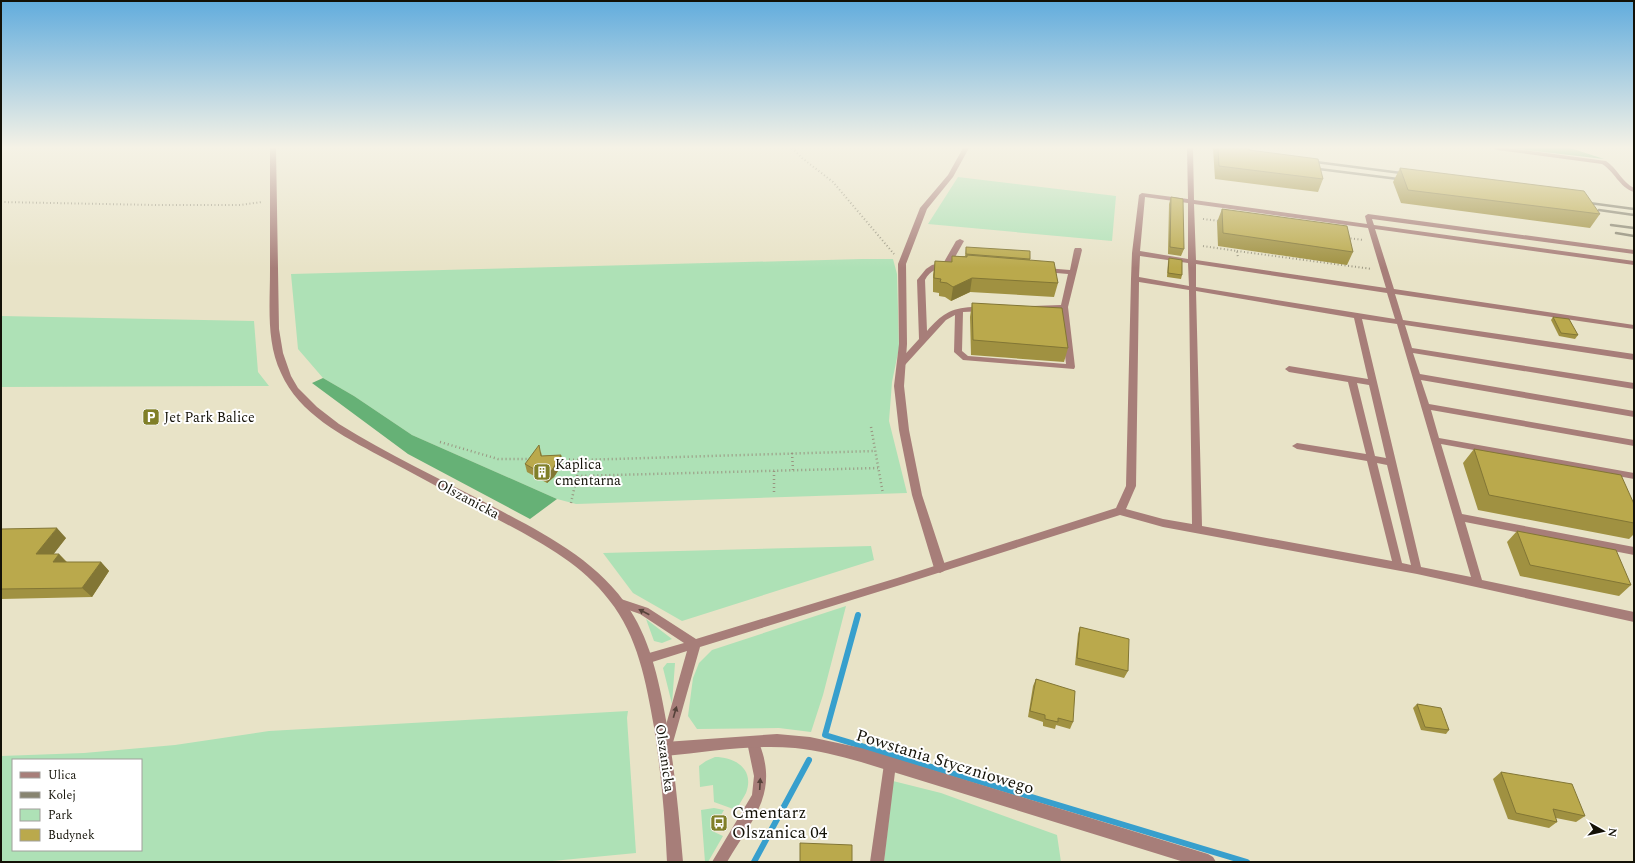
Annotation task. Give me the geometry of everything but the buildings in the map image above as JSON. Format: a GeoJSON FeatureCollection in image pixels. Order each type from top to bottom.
{"type":"FeatureCollection","features":[{"type":"Feature","properties":{"kind":"street","name":"Olszanicka"},"geometry":{"type":"LineString","coordinates":[[273,188],[276,348],[284,374],[296,392],[322,416],[352,435],[528,530],[568,555],[596,577],[618,602],[631,623],[646,659],[658,708],[670,785],[675,862]]}},
{"type":"Feature","properties":{"kind":"street"},"geometry":{"type":"LineString","coordinates":[[940,568],[918,496],[904,430],[899,386],[903,344],[902,264],[924,208],[941,188]]}},
{"type":"Feature","properties":{"kind":"street","name":"Powstania Styczniowego"},"geometry":{"type":"LineString","coordinates":[[665,749],[753,742],[793,741],[827,746],[1208,862]]}},
{"type":"Feature","properties":{"kind":"lane"},"geometry":{"type":"LineString","coordinates":[[1190,188],[1197,529]]}},
{"type":"Feature","properties":{"kind":"lane"},"geometry":{"type":"LineString","coordinates":[[1120,511],[1131,486],[1135,279],[1142,195],[1634,263]]}},
{"type":"Feature","properties":{"kind":"lane"},"geometry":{"type":"LineString","coordinates":[[1478,583],[1368,216],[1634,252]]}},
{"type":"Feature","properties":{"kind":"lane"},"geometry":{"type":"LineString","coordinates":[[923,340],[922,280],[924,274],[929,269],[937,266],[951,264],[960,241]]}},
{"type":"Feature","properties":{"kind":"lane"},"geometry":{"type":"LineString","coordinates":[[959,310],[958,352],[966,358],[1072,367],[1064,307],[1078,250]]}},
{"type":"Feature","properties":{"kind":"lane"},"geometry":{"type":"LineString","coordinates":[[1136,253],[1634,327]]}},
{"type":"Feature","properties":{"kind":"lane"},"geometry":{"type":"LineString","coordinates":[[1034,270],[1073,272]]}},
{"type":"Feature","properties":{"kind":"lane"},"geometry":{"type":"LineString","coordinates":[[1135,279],[1357,316],[1634,357]]}},
{"type":"Feature","properties":{"kind":"lane"},"geometry":{"type":"LineString","coordinates":[[1026,308],[1064,307]]}},
{"type":"Feature","properties":{"kind":"lane"},"geometry":{"type":"LineString","coordinates":[[902,363],[943,318],[959,310],[989,309]]}},
{"type":"Feature","properties":{"kind":"lane"},"geometry":{"type":"LineString","coordinates":[[1357,316],[1417,570]]}},
{"type":"Feature","properties":{"kind":"lane"},"geometry":{"type":"LineString","coordinates":[[1408,350],[1634,386]]}},
{"type":"Feature","properties":{"kind":"lane"},"geometry":{"type":"LineString","coordinates":[[1289,369],[1373,383]]}},
{"type":"Feature","properties":{"kind":"lane"},"geometry":{"type":"LineString","coordinates":[[1416,376],[1634,414]]}},
{"type":"Feature","properties":{"kind":"lane"},"geometry":{"type":"LineString","coordinates":[[1352,380],[1370,458],[1398,566]]}},
{"type":"Feature","properties":{"kind":"lane"},"geometry":{"type":"LineString","coordinates":[[1425,406],[1634,443]]}},
{"type":"Feature","properties":{"kind":"lane"},"geometry":{"type":"LineString","coordinates":[[1435,440],[1634,476]]}},
{"type":"Feature","properties":{"kind":"lane"},"geometry":{"type":"LineString","coordinates":[[1297,446],[1391,462]]}},
{"type":"Feature","properties":{"kind":"lane"},"geometry":{"type":"LineString","coordinates":[[646,659],[1120,511],[1163,523],[1398,566],[1634,617]]}},
{"type":"Feature","properties":{"kind":"lane"},"geometry":{"type":"LineString","coordinates":[[1458,517],[1634,551]]}},
{"type":"Feature","properties":{"kind":"lane"},"geometry":{"type":"LineString","coordinates":[[618,602],[644,611],[695,644]]}},
{"type":"Feature","properties":{"kind":"lane"},"geometry":{"type":"LineString","coordinates":[[665,749],[695,644]]}},
{"type":"Feature","properties":{"kind":"lane"},"geometry":{"type":"LineString","coordinates":[[719,862],[756,802],[760,789],[760,770],[753,742]]}},
{"type":"Feature","properties":{"kind":"lane"},"geometry":{"type":"LineString","coordinates":[[877,862],[879,837],[890,764]]}},
{"type":"Feature","properties":{"kind":"path"},"geometry":{"type":"LineString","coordinates":[[838,188],[902,264]]}},
{"type":"Feature","properties":{"kind":"path"},"geometry":{"type":"LineString","coordinates":[[1,202],[240,205],[273,201]]}},
{"type":"Feature","properties":{"kind":"path"},"geometry":{"type":"LineString","coordinates":[[1191,217],[1220,221]]}},
{"type":"Feature","properties":{"kind":"path"},"geometry":{"type":"LineString","coordinates":[[1345,244],[1344,238],[1376,241]]}},
{"type":"Feature","properties":{"kind":"path"},"geometry":{"type":"LineString","coordinates":[[1191,244],[1384,270]]}},
{"type":"Feature","properties":{"kind":"path"},"geometry":{"type":"LineString","coordinates":[[1261,254],[1262,247]]}},
{"type":"Feature","properties":{"kind":"path"},"geometry":{"type":"LineString","coordinates":[[1237,251],[1239,268]]}},
{"type":"Feature","properties":{"kind":"path"},"geometry":{"type":"LineString","coordinates":[[1348,261],[1349,266]]}},
{"type":"Feature","properties":{"kind":"path"},"geometry":{"type":"LineString","coordinates":[[871,427],[883,494]]}},
{"type":"Feature","properties":{"kind":"path"},"geometry":{"type":"LineString","coordinates":[[440,442],[498,459],[535,459]]}},
{"type":"Feature","properties":{"kind":"path"},"geometry":{"type":"LineString","coordinates":[[558,459],[580,460],[875,451]]}},
{"type":"Feature","properties":{"kind":"path"},"geometry":{"type":"LineString","coordinates":[[792,453],[793,470]]}},
{"type":"Feature","properties":{"kind":"path"},"geometry":{"type":"LineString","coordinates":[[571,503],[580,460]]}},
{"type":"Feature","properties":{"kind":"path"},"geometry":{"type":"LineString","coordinates":[[577,476],[878,468]]}},
{"type":"Feature","properties":{"kind":"path"},"geometry":{"type":"LineString","coordinates":[[774,471],[774,495]]}},
{"type":"Feature","properties":{"kind":"green space"},"geometry":{"type":"Polygon","coordinates":[[[951,188],[1052,188],[1116,196],[1112,241],[928,224],[951,188]]]}},
{"type":"Feature","properties":{"kind":"green space"},"geometry":{"type":"Polygon","coordinates":[[[893,259],[897,274],[899,348],[892,382],[889,421],[907,493],[576,504],[557,499],[412,435],[354,396],[323,378],[298,349],[291,274],[893,259]]]}},
{"type":"Feature","properties":{"kind":"green space"},"geometry":{"type":"Polygon","coordinates":[[[1,316],[254,321],[258,372],[269,386],[1,387],[1,316]]]}},
{"type":"Feature","properties":{"kind":"green space"},"geometry":{"type":"Polygon","coordinates":[[[323,378],[354,396],[412,435],[557,499],[530,519],[408,454],[312,383],[323,378]]]}},
{"type":"Feature","properties":{"kind":"green space"},"geometry":{"type":"Polygon","coordinates":[[[871,546],[874,560],[682,621],[633,593],[603,553],[871,546]]]}},
{"type":"Feature","properties":{"kind":"green space"},"geometry":{"type":"Polygon","coordinates":[[[846,606],[823,695],[811,732],[779,728],[697,729],[688,716],[693,678],[699,663],[712,650],[846,606]]]}},
{"type":"Feature","properties":{"kind":"green space"},"geometry":{"type":"Polygon","coordinates":[[[646,619],[672,639],[662,643],[654,641],[646,619]]]}},
{"type":"Feature","properties":{"kind":"green space"},"geometry":{"type":"Polygon","coordinates":[[[667,663],[675,663],[672,704],[663,668],[667,663]]]}},
{"type":"Feature","properties":{"kind":"green space"},"geometry":{"type":"Polygon","coordinates":[[[628,711],[627,718],[636,853],[542,862],[1,862],[1,756],[84,753],[175,745],[269,731],[628,711]]]}},
{"type":"Feature","properties":{"kind":"green space"},"geometry":{"type":"Polygon","coordinates":[[[715,757],[730,759],[736,762],[745,771],[748,777],[746,793],[736,810],[714,802],[713,785],[700,787],[699,766],[715,757]]]}},
{"type":"Feature","properties":{"kind":"green space"},"geometry":{"type":"Polygon","coordinates":[[[893,781],[941,793],[1057,835],[1061,862],[884,862],[893,781]]]}},
{"type":"Feature","properties":{"kind":"green space"},"geometry":{"type":"Polygon","coordinates":[[[714,808],[724,810],[712,831],[723,836],[708,862],[705,862],[701,810],[714,808]]]}},
{"type":"Feature","properties":{"kind":"waterway"},"geometry":{"type":"LineString","coordinates":[[858,615],[825,735],[1247,862]]}},
{"type":"Feature","properties":{"kind":"waterway"},"geometry":{"type":"LineString","coordinates":[[754,862],[809,760]]}},
{"type":"Feature","properties":{"kind":"railway"},"geometry":{"type":"LineString","coordinates":[[1582,202],[1634,209]]}},
{"type":"Feature","properties":{"kind":"railway"},"geometry":{"type":"LineString","coordinates":[[1599,210],[1634,215]]}},
{"type":"Feature","properties":{"kind":"railway"},"geometry":{"type":"LineString","coordinates":[[1611,225],[1634,228]]}},
{"type":"Feature","properties":{"kind":"railway"},"geometry":{"type":"LineString","coordinates":[[1616,233],[1634,236]]}},
{"type":"Feature","properties":{"kind":"place","name":"Jet Park Balice"},"geometry":{"type":"Point","coordinates":[151,417]}},
{"type":"Feature","properties":{"kind":"place","name":"Kaplica cmentarna"},"geometry":{"type":"Point","coordinates":[542,472]}},
{"type":"Feature","properties":{"kind":"place","name":"Cmentarz Olszanica 04"},"geometry":{"type":"Point","coordinates":[719,823]}}]}
